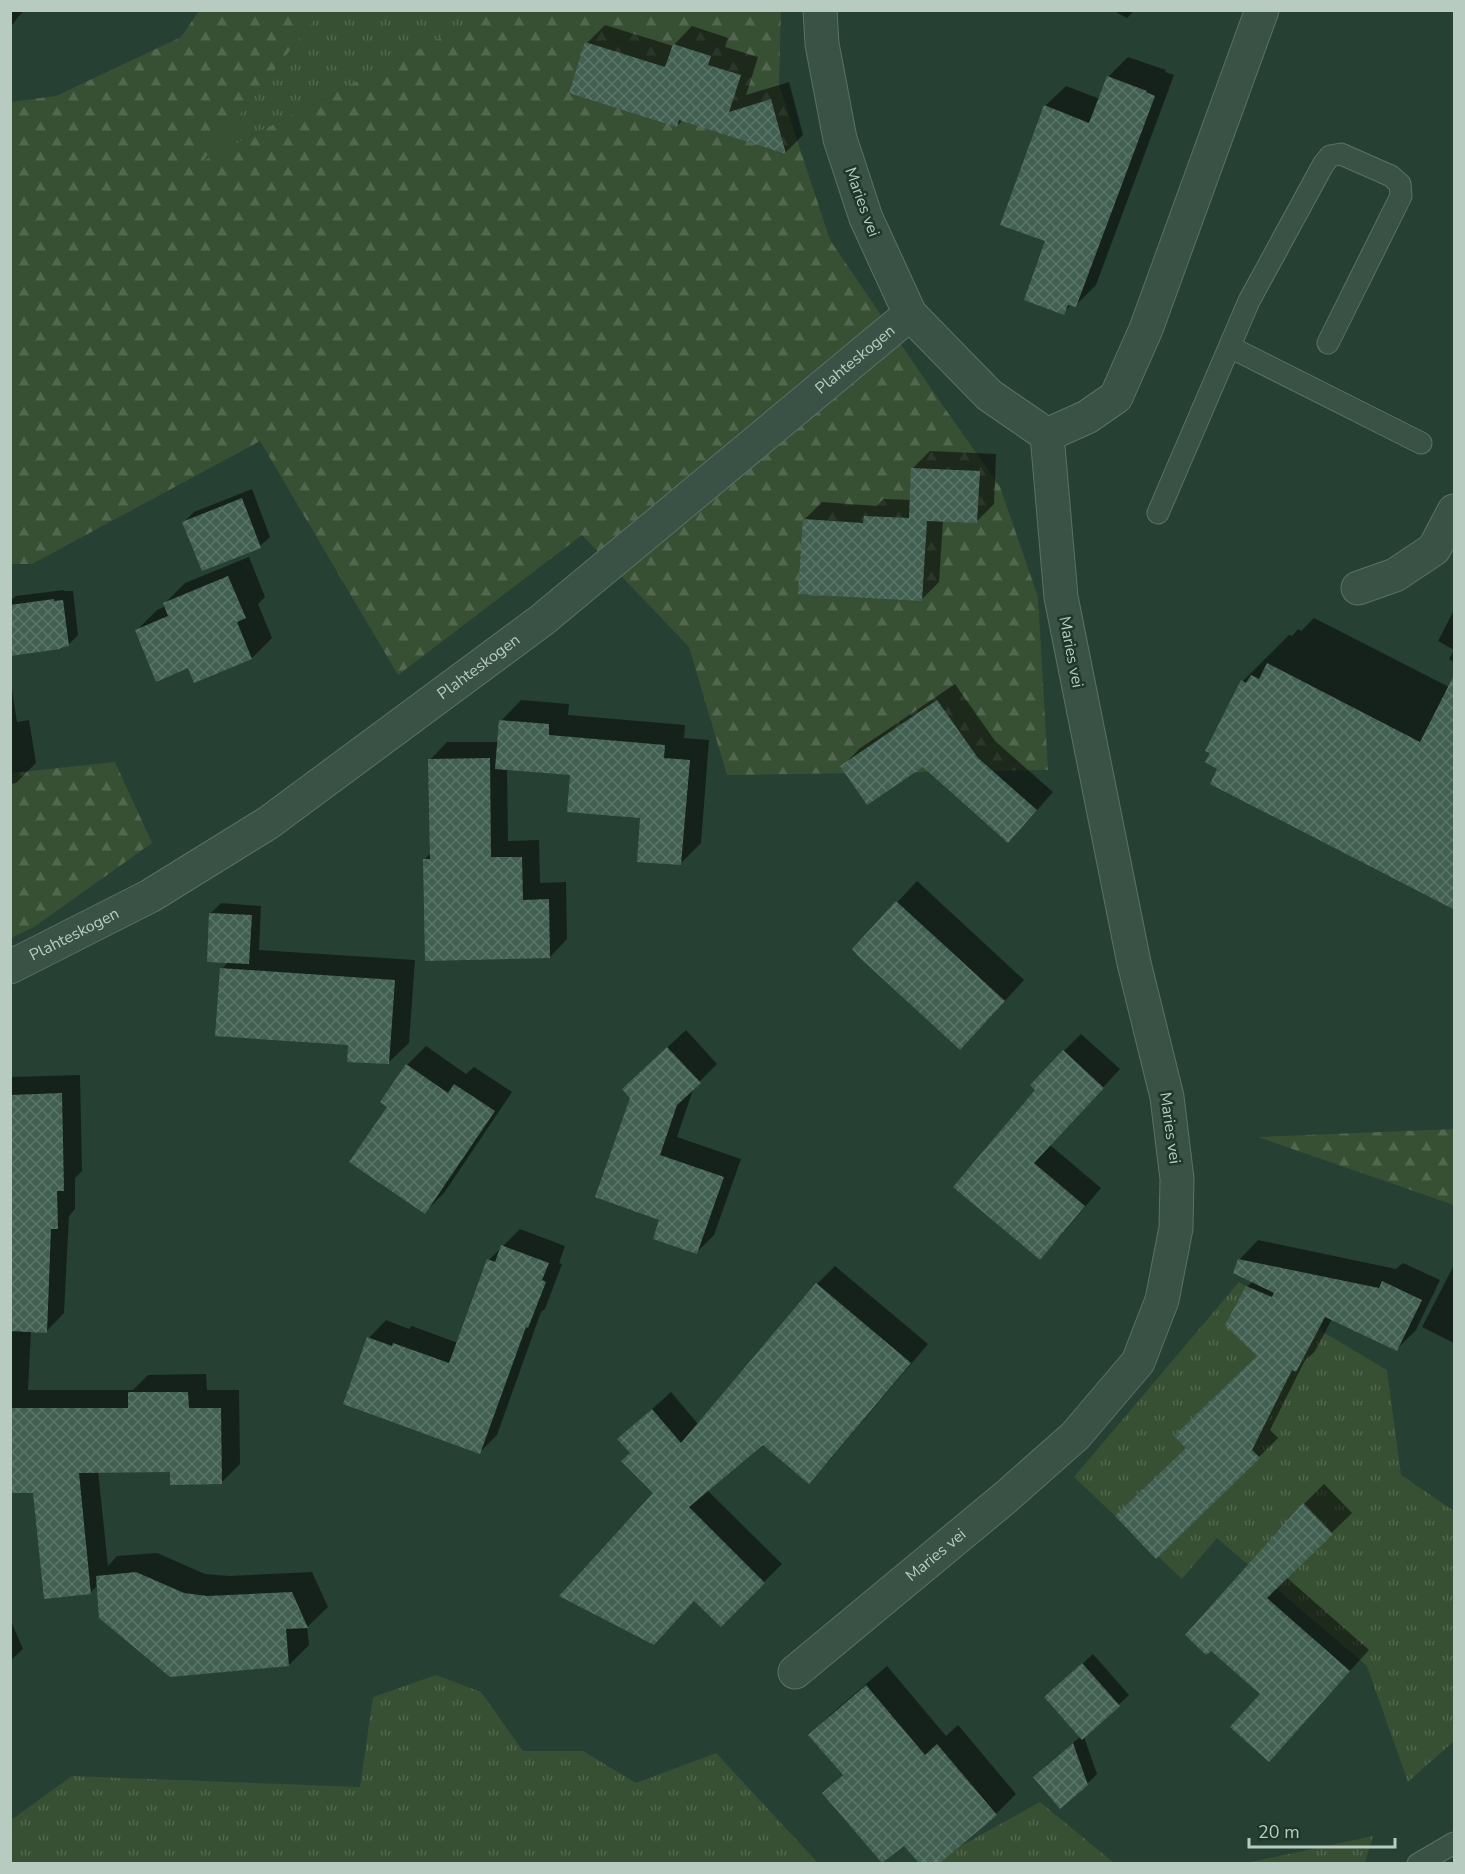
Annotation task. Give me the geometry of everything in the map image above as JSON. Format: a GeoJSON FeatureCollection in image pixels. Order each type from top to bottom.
{"type":"FeatureCollection","features":[{"type":"Feature","properties":{"kind":"street","name":"Maries vei"},"geometry":{"type":"LineString","coordinates":[[795,1672],[1006,1497],[1075,1436],[1138,1362],[1162,1300],[1176,1218],[1177,1179],[1168,1108],[1134,963],[1061,597],[1047,435],[988,395],[910,314],[866,218],[840,139],[822,44],[820,10]]}},
{"type":"Feature","properties":{"kind":"street"},"geometry":{"type":"LineString","coordinates":[[1047,435],[1087,417],[1116,396],[1146,329],[1262,10]]}},
{"type":"Feature","properties":{"kind":"street","name":"Plahteskogen"},"geometry":{"type":"LineString","coordinates":[[10,967],[150,896],[268,823],[542,620],[910,314]]}},
{"type":"Feature","properties":{"kind":"street"},"geometry":{"type":"LineString","coordinates":[[1358,588],[1395,575],[1434,549],[1455,511]]}},
{"type":"Feature","properties":{"kind":"lane"},"geometry":{"type":"LineString","coordinates":[[1158,513],[1249,301],[1323,165],[1330,156],[1341,154],[1391,176],[1400,183],[1401,196],[1328,343]]}},
{"type":"Feature","properties":{"kind":"lane"},"geometry":{"type":"LineString","coordinates":[[1230,347],[1421,443]]}},
{"type":"Feature","properties":{"kind":"lane"},"geometry":{"type":"LineString","coordinates":[[1418,1863],[1455,1843]]}},
{"type":"Feature","properties":{"kind":"green space"},"geometry":{"type":"Polygon","coordinates":[[[199,11],[321,11],[203,161],[481,17],[486,11],[781,11],[779,85],[830,240],[1000,487],[1038,597],[1048,770],[727,775],[689,647],[582,535],[398,675],[260,441],[32,564],[11,564],[10,102],[56,96],[181,37],[199,11]]]}},
{"type":"Feature","properties":{"kind":"green space"},"geometry":{"type":"Polygon","coordinates":[[[321,11],[486,11],[481,17],[201,162],[321,11]]]}},
{"type":"Feature","properties":{"kind":"green space"},"geometry":{"type":"Polygon","coordinates":[[[115,762],[152,843],[34,927],[11,938],[11,773],[115,762]]]}},
{"type":"Feature","properties":{"kind":"green space"},"geometry":{"type":"Polygon","coordinates":[[[1454,1129],[1454,1205],[1258,1137],[1454,1129]]]}},
{"type":"Feature","properties":{"kind":"green space"},"geometry":{"type":"Polygon","coordinates":[[[1239,1282],[1387,1370],[1401,1475],[1454,1511],[1454,1741],[1408,1782],[1367,1666],[1217,1538],[1182,1579],[1074,1477],[1239,1282]]]}},
{"type":"Feature","properties":{"kind":"green space"},"geometry":{"type":"Polygon","coordinates":[[[436,1675],[481,1692],[523,1751],[583,1751],[636,1783],[716,1753],[818,1863],[11,1863],[11,1820],[72,1776],[360,1787],[373,1697],[436,1675]]]}},
{"type":"Feature","properties":{"kind":"green space"},"geometry":{"type":"Polygon","coordinates":[[[1040,1802],[1114,1863],[928,1864],[1040,1802]]]}},
{"type":"Feature","properties":{"kind":"green space"},"geometry":{"type":"Polygon","coordinates":[[[1373,1836],[1365,1863],[1246,1863],[1373,1836]]]}},
{"type":"Feature","properties":{"kind":"building"},"geometry":{"type":"Polygon","coordinates":[[[585,42],[665,67],[673,44],[711,56],[708,65],[741,75],[729,112],[771,99],[786,154],[679,120],[677,127],[569,93],[585,42]]]}},
{"type":"Feature","properties":{"kind":"building"},"geometry":{"type":"Polygon","coordinates":[[[1107,76],[1155,96],[1076,307],[1068,305],[1064,315],[1024,300],[1045,241],[1000,225],[1044,105],[1089,123],[1107,76]]]}},
{"type":"Feature","properties":{"kind":"building"},"geometry":{"type":"Polygon","coordinates":[[[911,468],[980,471],[977,523],[927,521],[922,601],[798,594],[803,519],[863,523],[864,516],[909,518],[911,468]]]}},
{"type":"Feature","properties":{"kind":"building"},"geometry":{"type":"Polygon","coordinates":[[[242,498],[261,548],[202,571],[182,522],[242,498]]]}},
{"type":"Feature","properties":{"kind":"building"},"geometry":{"type":"Polygon","coordinates":[[[228,576],[246,618],[237,622],[252,659],[194,683],[188,668],[156,682],[135,630],[168,616],[163,603],[228,576]]]}},
{"type":"Feature","properties":{"kind":"building"},"geometry":{"type":"Polygon","coordinates":[[[54,599],[54,601],[63,600],[69,646],[10,656],[10,605],[54,599]]]}},
{"type":"Feature","properties":{"kind":"building"},"geometry":{"type":"Polygon","coordinates":[[[1267,663],[1420,742],[1455,673],[1455,910],[1210,784],[1217,769],[1205,762],[1210,753],[1205,751],[1241,680],[1246,683],[1251,675],[1259,679],[1267,663]]]}},
{"type":"Feature","properties":{"kind":"building"},"geometry":{"type":"Polygon","coordinates":[[[937,700],[978,758],[1037,810],[1008,843],[923,767],[867,805],[840,766],[937,700]]]}},
{"type":"Feature","properties":{"kind":"building"},"geometry":{"type":"Polygon","coordinates":[[[499,720],[549,724],[549,735],[665,745],[664,758],[690,760],[681,865],[637,862],[640,818],[567,812],[570,775],[495,769],[499,720]]]}},
{"type":"Feature","properties":{"kind":"building"},"geometry":{"type":"Polygon","coordinates":[[[490,758],[491,857],[522,857],[523,900],[549,899],[550,958],[425,961],[423,859],[430,859],[428,759],[490,758]]]}},
{"type":"Feature","properties":{"kind":"building"},"geometry":{"type":"Polygon","coordinates":[[[896,901],[1005,1001],[960,1050],[852,949],[896,901]]]}},
{"type":"Feature","properties":{"kind":"building"},"geometry":{"type":"Polygon","coordinates":[[[209,913],[252,915],[249,964],[207,962],[209,913]]]}},
{"type":"Feature","properties":{"kind":"building"},"geometry":{"type":"Polygon","coordinates":[[[220,968],[395,980],[389,1064],[347,1062],[348,1045],[215,1036],[220,968]]]}},
{"type":"Feature","properties":{"kind":"building"},"geometry":{"type":"Polygon","coordinates":[[[667,1047],[701,1083],[677,1105],[660,1155],[724,1177],[697,1254],[653,1239],[659,1220],[595,1197],[630,1098],[622,1089],[667,1047]]]}},
{"type":"Feature","properties":{"kind":"building"},"geometry":{"type":"Polygon","coordinates":[[[1063,1050],[1104,1088],[1034,1163],[1085,1206],[1040,1260],[953,1187],[1035,1090],[1030,1085],[1063,1050]]]}},
{"type":"Feature","properties":{"kind":"building"},"geometry":{"type":"Polygon","coordinates":[[[406,1064],[448,1093],[454,1084],[495,1111],[425,1214],[349,1162],[387,1107],[380,1102],[406,1064]]]}},
{"type":"Feature","properties":{"kind":"building"},"geometry":{"type":"Polygon","coordinates":[[[62,1093],[64,1191],[57,1191],[58,1229],[51,1229],[47,1333],[10,1331],[10,1095],[62,1093]]]}},
{"type":"Feature","properties":{"kind":"building"},"geometry":{"type":"Polygon","coordinates":[[[501,1245],[549,1263],[542,1280],[546,1282],[528,1328],[526,1327],[480,1454],[343,1404],[367,1337],[392,1346],[393,1343],[449,1363],[487,1259],[495,1262],[501,1245]]]}},
{"type":"Feature","properties":{"kind":"building"},"geometry":{"type":"Polygon","coordinates":[[[1238,1259],[1379,1288],[1382,1281],[1422,1300],[1397,1351],[1325,1317],[1296,1372],[1292,1370],[1252,1450],[1260,1458],[1156,1559],[1115,1516],[1186,1448],[1174,1436],[1257,1356],[1225,1325],[1246,1286],[1272,1297],[1274,1293],[1233,1273],[1238,1259]]]}},
{"type":"Feature","properties":{"kind":"building"},"geometry":{"type":"Polygon","coordinates":[[[816,1283],[911,1363],[809,1484],[763,1445],[689,1507],[765,1583],[721,1627],[694,1601],[654,1645],[559,1596],[653,1493],[621,1461],[630,1453],[617,1439],[652,1409],[681,1443],[816,1283]]]}},
{"type":"Feature","properties":{"kind":"building"},"geometry":{"type":"Polygon","coordinates":[[[128,1392],[188,1392],[189,1408],[221,1408],[222,1484],[170,1485],[170,1472],[79,1473],[91,1594],[44,1599],[33,1493],[10,1493],[10,1408],[128,1408],[128,1392]]]}},
{"type":"Feature","properties":{"kind":"building"},"geometry":{"type":"Polygon","coordinates":[[[1303,1503],[1333,1534],[1267,1598],[1350,1671],[1269,1762],[1230,1727],[1260,1694],[1211,1651],[1206,1655],[1185,1635],[1303,1503]]]}},
{"type":"Feature","properties":{"kind":"building"},"geometry":{"type":"Polygon","coordinates":[[[136,1572],[184,1593],[207,1596],[292,1592],[308,1628],[286,1629],[289,1666],[170,1677],[99,1618],[96,1576],[136,1572]]]}},
{"type":"Feature","properties":{"kind":"building"},"geometry":{"type":"Polygon","coordinates":[[[1082,1663],[1120,1706],[1082,1740],[1044,1697],[1082,1663]]]}},
{"type":"Feature","properties":{"kind":"building"},"geometry":{"type":"Polygon","coordinates":[[[866,1685],[925,1755],[937,1744],[997,1815],[940,1863],[919,1863],[904,1846],[882,1863],[822,1793],[843,1775],[808,1735],[866,1685]]]}},
{"type":"Feature","properties":{"kind":"building"},"geometry":{"type":"Polygon","coordinates":[[[1073,1743],[1088,1785],[1060,1809],[1033,1777],[1073,1743]]]}}]}
